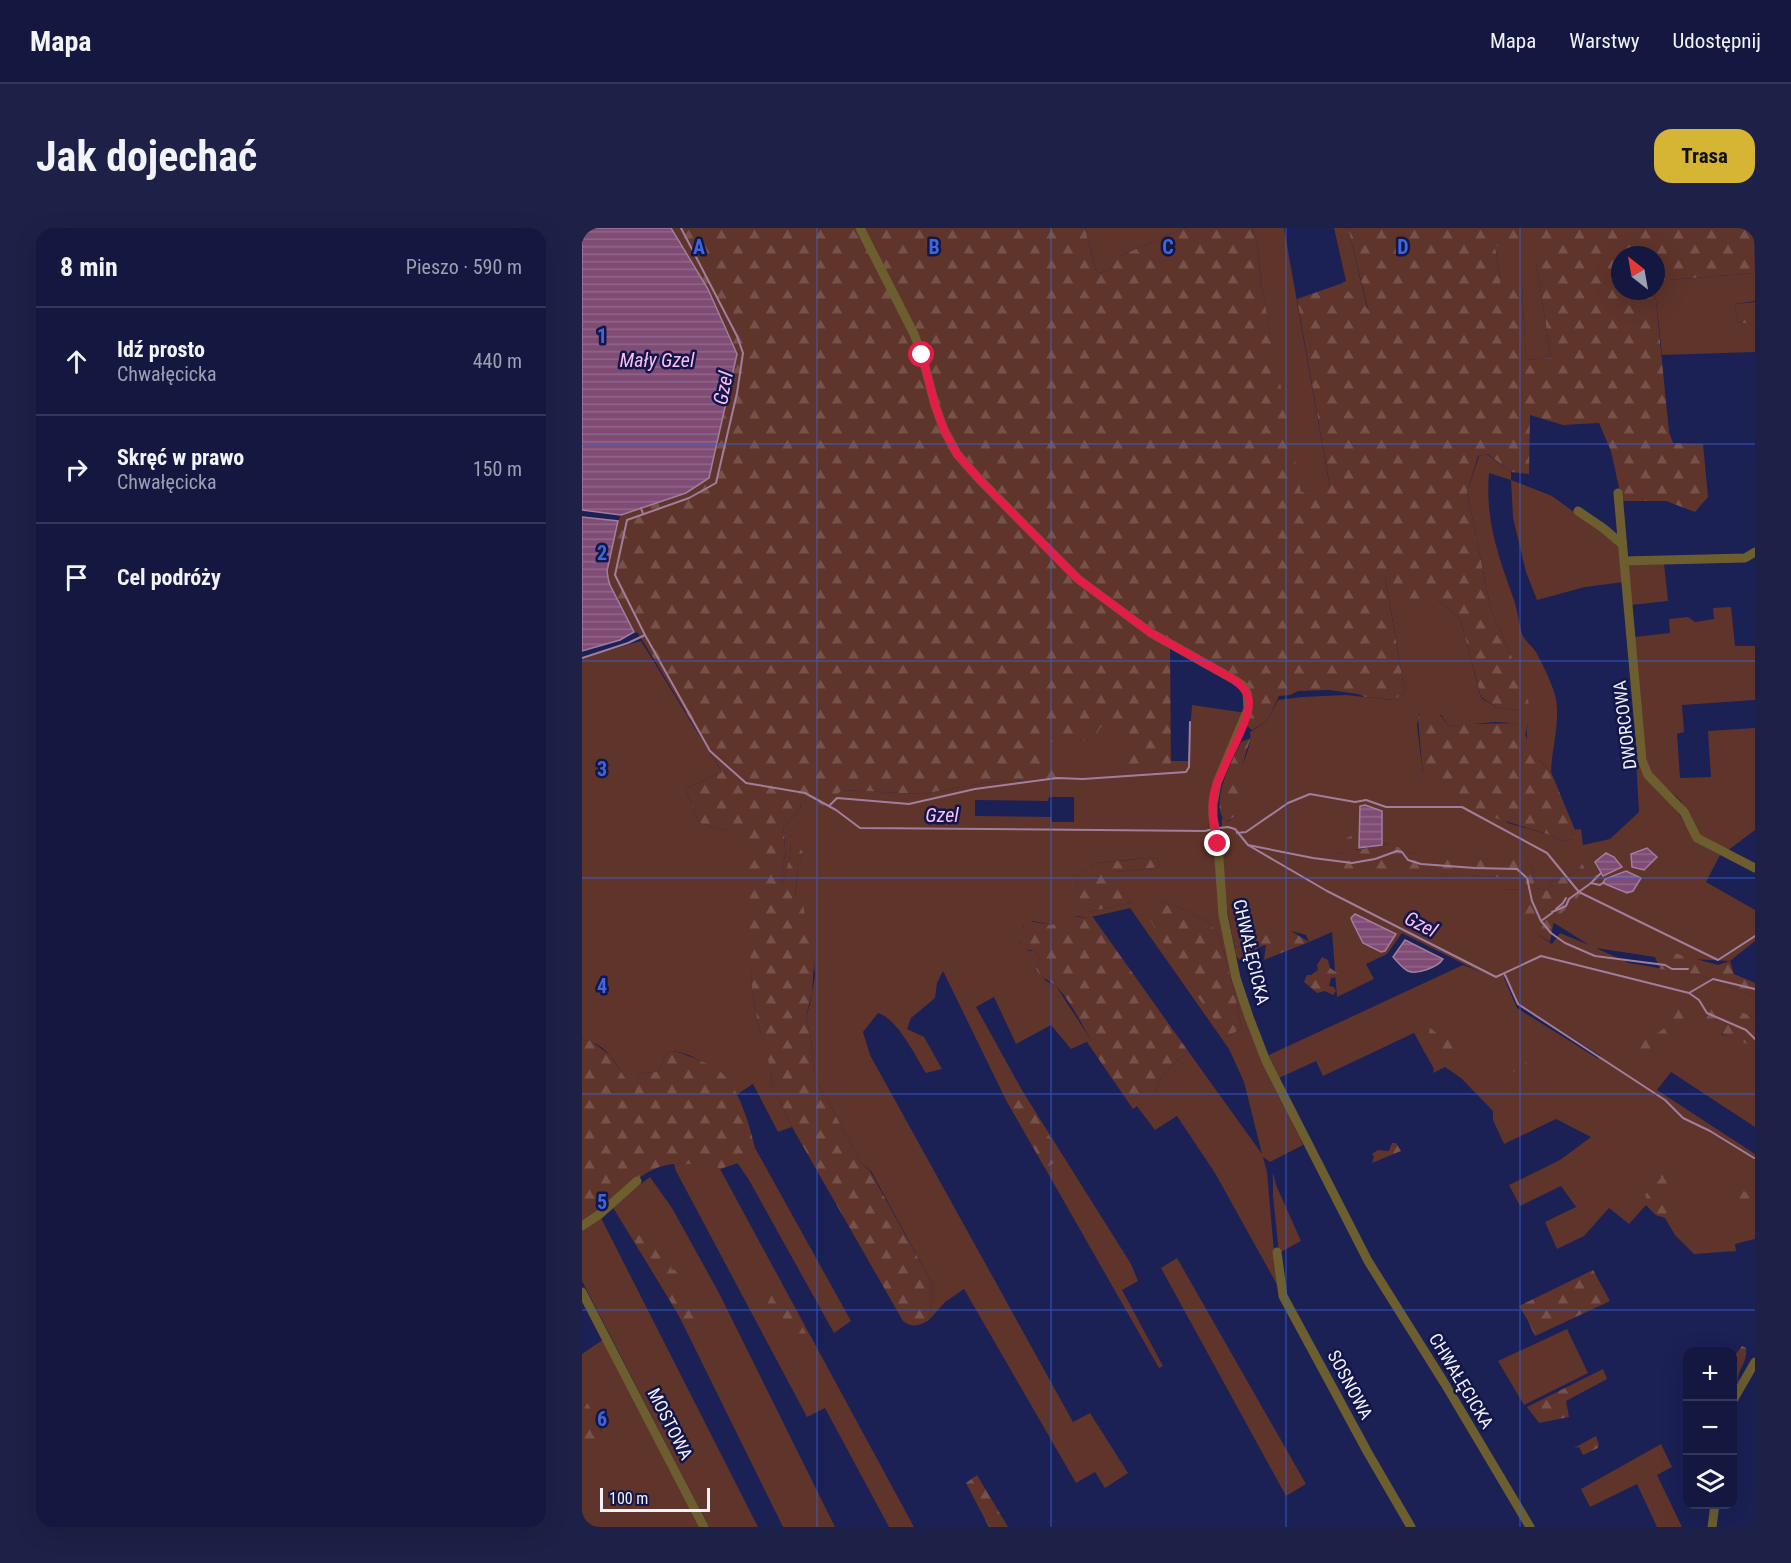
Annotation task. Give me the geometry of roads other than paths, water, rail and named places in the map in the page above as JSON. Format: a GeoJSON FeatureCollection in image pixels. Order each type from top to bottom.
{"type":"FeatureCollection","features":[{"type":"Feature","properties":{"kind":"street","name":"CHWAŁĘCICKA"},"geometry":{"type":"LineString","coordinates":[[860,228],[914,334],[935,405],[944,430],[957,454],[1078,579],[1151,633],[1233,679],[1244,689],[1249,701],[1248,709],[1214,792],[1212,804],[1222,915],[1242,997],[1266,1061],[1371,1267],[1445,1384],[1530,1527]]}},
{"type":"Feature","properties":{"kind":"street","name":"DWORCOWA"},"geometry":{"type":"LineString","coordinates":[[1618,493],[1642,760],[1648,776],[1684,812],[1697,838],[1755,868]]}},
{"type":"Feature","properties":{"kind":"street"},"geometry":{"type":"LineString","coordinates":[[1578,511],[1622,544]]}},
{"type":"Feature","properties":{"kind":"street"},"geometry":{"type":"LineString","coordinates":[[1624,561],[1745,558],[1755,552]]}},
{"type":"Feature","properties":{"kind":"street"},"geometry":{"type":"LineString","coordinates":[[582,1226],[600,1214],[637,1181]]}},
{"type":"Feature","properties":{"kind":"street","name":"SOSNOWA"},"geometry":{"type":"LineString","coordinates":[[1277,1252],[1283,1296],[1411,1527]]}},
{"type":"Feature","properties":{"kind":"street","name":"MOSTOWA"},"geometry":{"type":"LineString","coordinates":[[582,1292],[704,1527]]}},
{"type":"Feature","properties":{"kind":"street"},"geometry":{"type":"LineString","coordinates":[[1733,1401],[1755,1362]]}},
{"type":"Feature","properties":{"kind":"street"},"geometry":{"type":"LineString","coordinates":[[1712,1527],[1714,1509]]}},
{"type":"Feature","properties":{"kind":"water","name":"Mały Gzel"},"geometry":{"type":"Polygon","coordinates":[[[582,228],[671,228],[708,289],[737,354],[709,478],[686,493],[621,515],[582,510],[582,228]]]}},
{"type":"Feature","properties":{"kind":"water"},"geometry":{"type":"Polygon","coordinates":[[[582,517],[618,521],[607,571],[609,583],[634,632],[620,640],[582,651],[582,517]]]}},
{"type":"Feature","properties":{"kind":"water"},"geometry":{"type":"Polygon","coordinates":[[[1365,805],[1382,811],[1382,845],[1359,848],[1360,806],[1365,805]]]}},
{"type":"Feature","properties":{"kind":"water"},"geometry":{"type":"Polygon","coordinates":[[[1647,848],[1657,857],[1644,870],[1632,867],[1631,854],[1647,848]]]}},
{"type":"Feature","properties":{"kind":"water"},"geometry":{"type":"Polygon","coordinates":[[[1606,853],[1614,857],[1622,867],[1603,876],[1595,862],[1606,853]]]}},
{"type":"Feature","properties":{"kind":"water"},"geometry":{"type":"Polygon","coordinates":[[[1626,871],[1641,878],[1633,891],[1627,893],[1603,883],[1605,879],[1626,871]]]}},
{"type":"Feature","properties":{"kind":"water"},"geometry":{"type":"Polygon","coordinates":[[[1355,914],[1396,934],[1385,951],[1381,952],[1363,943],[1351,918],[1355,914]]]}},
{"type":"Feature","properties":{"kind":"water"},"geometry":{"type":"Polygon","coordinates":[[[1405,940],[1443,959],[1427,970],[1408,971],[1393,957],[1405,940]]]}},
{"type":"Feature","properties":{"kind":"waterway","name":"Gzel"},"geometry":{"type":"LineString","coordinates":[[681,228],[737,336],[743,353],[737,393],[716,483],[689,498],[627,520],[615,575],[645,635],[710,751],[746,783],[805,793],[836,810],[860,828],[1205,831],[1213,829]]}},
{"type":"Feature","properties":{"kind":"waterway","name":"Gzel"},"geometry":{"type":"LineString","coordinates":[[641,508],[643,514]]}},
{"type":"Feature","properties":{"kind":"waterway"},"geometry":{"type":"LineString","coordinates":[[582,658],[645,635]]}},
{"type":"Feature","properties":{"kind":"waterway"},"geometry":{"type":"LineString","coordinates":[[829,806],[837,798],[909,804],[975,789],[1057,778],[1083,779],[1186,772],[1189,767],[1190,722]]}},
{"type":"Feature","properties":{"kind":"waterway"},"geometry":{"type":"LineString","coordinates":[[1237,833],[1246,832],[1288,803],[1310,794],[1355,802],[1366,800],[1386,807],[1462,807],[1547,853],[1579,892],[1718,960],[1755,936]]}},
{"type":"Feature","properties":{"kind":"waterway","name":"Gzel"},"geometry":{"type":"LineString","coordinates":[[1219,828],[1235,829],[1248,845],[1327,891],[1496,977],[1541,956],[1689,993],[1699,1000],[1707,1013],[1746,1030],[1755,1039]]}},
{"type":"Feature","properties":{"kind":"waterway"},"geometry":{"type":"LineString","coordinates":[[1248,845],[1352,863],[1375,859],[1397,851],[1402,852],[1408,860],[1421,864],[1517,869],[1527,878],[1532,901],[1541,921],[1551,933],[1565,943],[1595,956],[1665,965],[1672,969],[1688,969]]}},
{"type":"Feature","properties":{"kind":"waterway"},"geometry":{"type":"LineString","coordinates":[[1591,883],[1601,873]]}},
{"type":"Feature","properties":{"kind":"waterway"},"geometry":{"type":"LineString","coordinates":[[1552,912],[1566,906],[1569,899],[1591,883],[1600,885],[1604,882]]}},
{"type":"Feature","properties":{"kind":"waterway"},"geometry":{"type":"LineString","coordinates":[[1556,909],[1566,898]]}},
{"type":"Feature","properties":{"kind":"waterway"},"geometry":{"type":"LineString","coordinates":[[1541,921],[1552,913]]}},
{"type":"Feature","properties":{"kind":"waterway"},"geometry":{"type":"LineString","coordinates":[[1505,975],[1518,1004],[1665,1100],[1683,1118],[1710,1131],[1754,1158]]}},
{"type":"Feature","properties":{"kind":"waterway"},"geometry":{"type":"LineString","coordinates":[[1689,993],[1713,979],[1755,989]]}}]}
